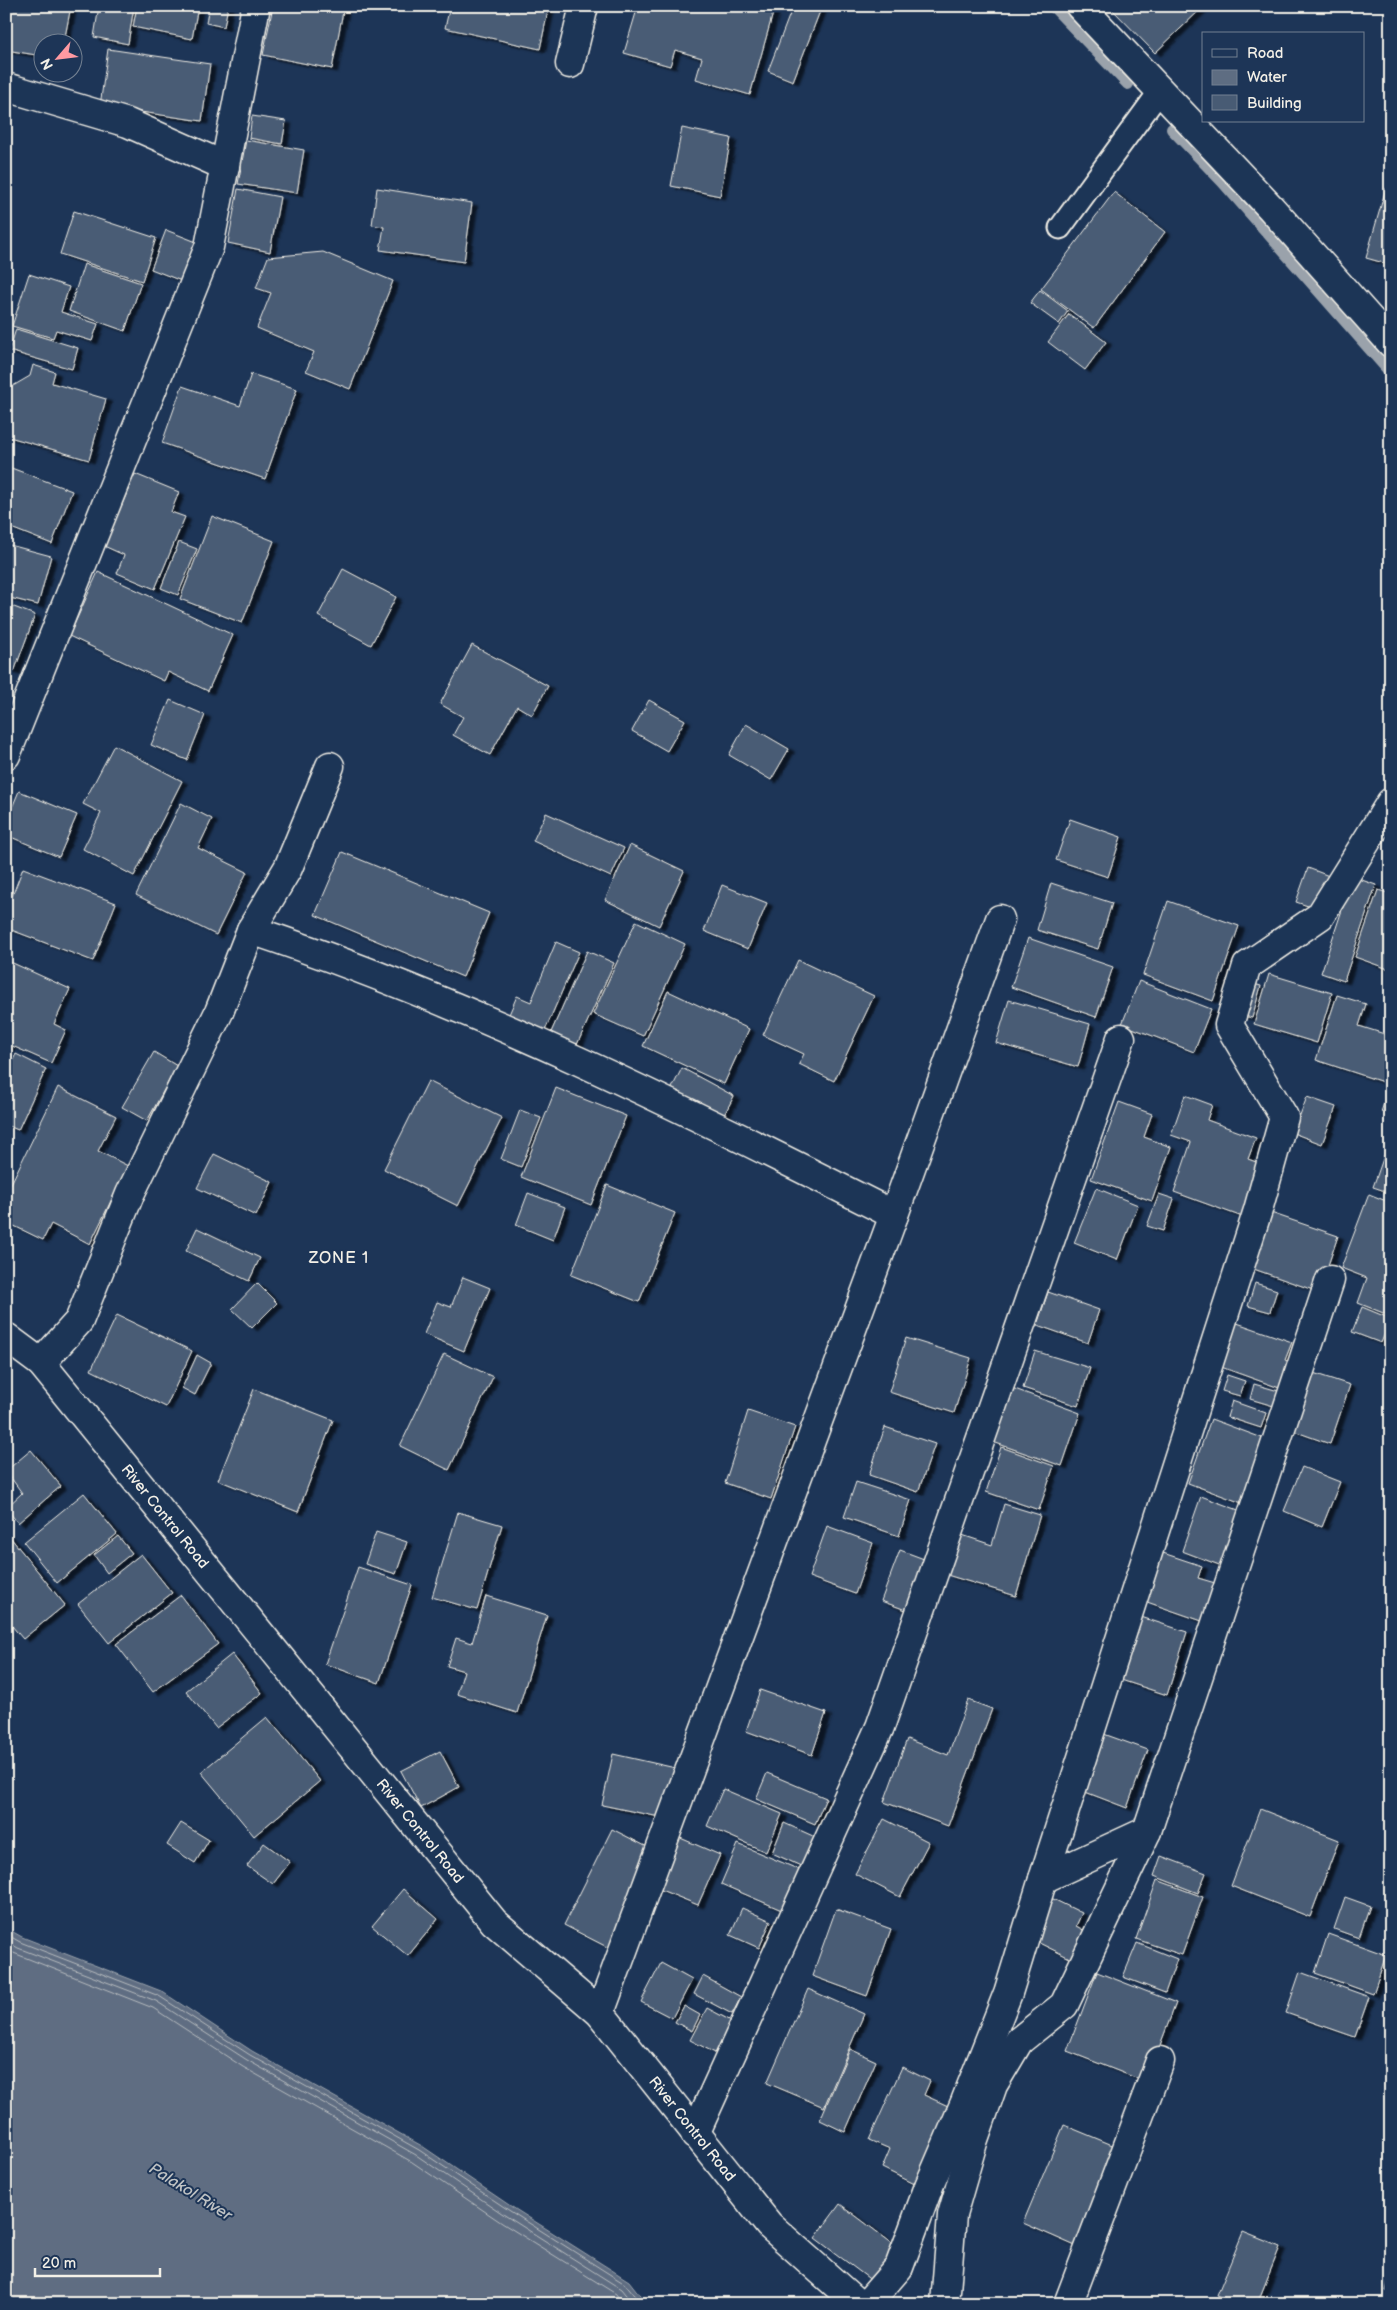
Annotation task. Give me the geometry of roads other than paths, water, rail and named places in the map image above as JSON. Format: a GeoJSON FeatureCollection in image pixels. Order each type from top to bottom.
{"type":"FeatureCollection","features":[{"type":"Feature","properties":{"kind":"street"},"geometry":{"type":"LineString","coordinates":[[6,755],[209,247],[256,6]]}},
{"type":"Feature","properties":{"kind":"street"},"geometry":{"type":"LineString","coordinates":[[570,64],[584,6]]}},
{"type":"Feature","properties":{"kind":"street"},"geometry":{"type":"LineString","coordinates":[[1080,6],[1271,208],[1391,343]]}},
{"type":"Feature","properties":{"kind":"street"},"geometry":{"type":"LineString","coordinates":[[6,87],[128,123],[225,166]]}},
{"type":"Feature","properties":{"kind":"street"},"geometry":{"type":"LineString","coordinates":[[41,1363],[80,1321],[130,1194],[219,1012],[251,930],[288,868],[330,766]]}},
{"type":"Feature","properties":{"kind":"street"},"geometry":{"type":"LineString","coordinates":[[867,2304],[899,2267],[928,2186],[965,2102],[1008,1993],[1255,1220],[1284,1117],[1229,1024],[1247,966],[1320,916],[1391,802]]}},
{"type":"Feature","properties":{"kind":"street"},"geometry":{"type":"LineString","coordinates":[[600,2013],[894,1215],[1000,919]]}},
{"type":"Feature","properties":{"kind":"street"},"geometry":{"type":"LineString","coordinates":[[251,930],[337,958],[482,1018],[677,1106],[894,1215]]}},
{"type":"Feature","properties":{"kind":"street"},"geometry":{"type":"LineString","coordinates":[[695,2134],[880,1727],[1120,1038]]}},
{"type":"Feature","properties":{"kind":"street"},"geometry":{"type":"LineString","coordinates":[[945,2304],[952,2215],[974,2139],[993,2085],[1019,2041],[1064,2005],[1147,1832],[1330,1280]]}},
{"type":"Feature","properties":{"kind":"street","name":"River Control Road"},"geometry":{"type":"LineString","coordinates":[[6,1337],[41,1363],[494,1922],[600,2013],[769,2225],[858,2304]]}},
{"type":"Feature","properties":{"kind":"street"},"geometry":{"type":"LineString","coordinates":[[1043,1879],[1147,1832]]}},
{"type":"Feature","properties":{"kind":"street"},"geometry":{"type":"LineString","coordinates":[[1068,2304],[1160,2062]]}},
{"type":"Feature","properties":{"kind":"lane"},"geometry":{"type":"LineString","coordinates":[[1060,228],[1160,92]]}},
{"type":"Feature","properties":{"kind":"water","name":"Palakol River"},"geometry":{"type":"Polygon","coordinates":[[[6,1928],[22,1937],[161,1991],[252,2051],[422,2146],[512,2207],[629,2281],[647,2304],[6,2304],[6,1928]]]}},
{"type":"Feature","properties":{"kind":"waterway"},"geometry":{"type":"LineString","coordinates":[[1053,6],[1128,84]]}},
{"type":"Feature","properties":{"kind":"waterway"},"geometry":{"type":"LineString","coordinates":[[1172,129],[1222,181],[1391,373]]}},
{"type":"Feature","properties":{"kind":"district","name":"ZONE 1"},"geometry":{"type":"Point","coordinates":[339,1257]}}]}
